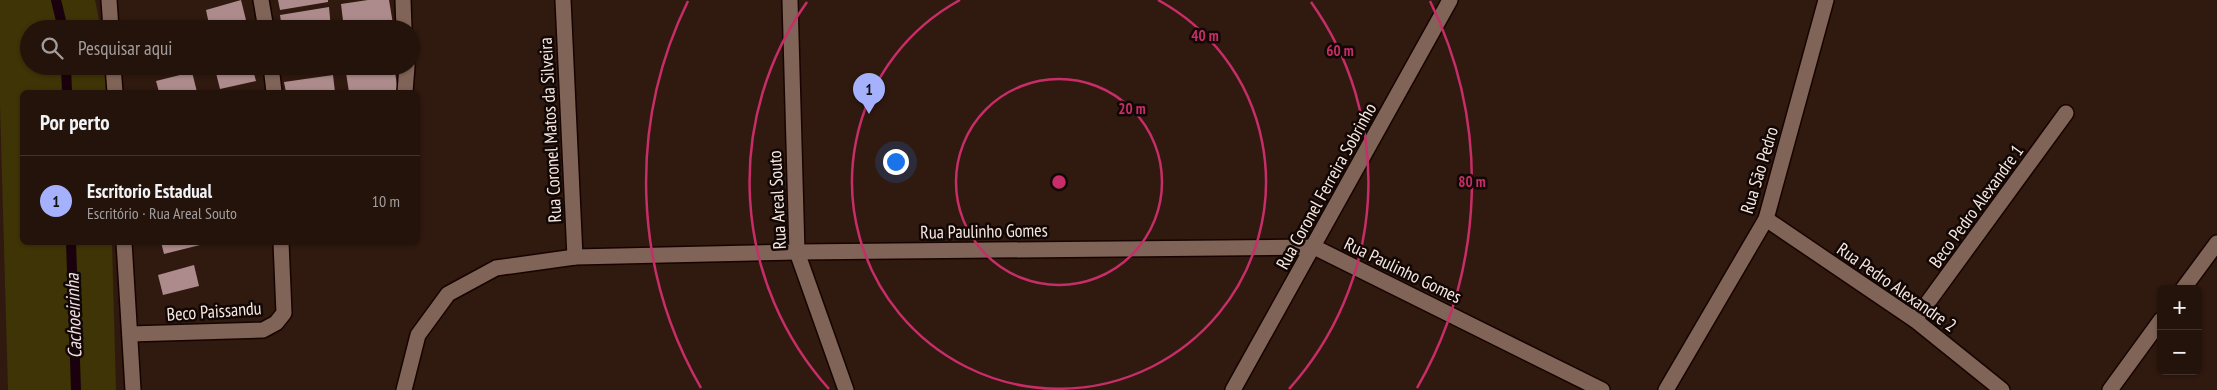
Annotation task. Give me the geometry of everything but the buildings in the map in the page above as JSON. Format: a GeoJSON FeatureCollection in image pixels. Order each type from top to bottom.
{"type":"FeatureCollection","features":[{"type":"Feature","properties":{"kind":"street"},"geometry":{"type":"LineString","coordinates":[[109,0],[110,20]]}},
{"type":"Feature","properties":{"kind":"street"},"geometry":{"type":"LineString","coordinates":[[261,0],[264,20]]}},
{"type":"Feature","properties":{"kind":"street"},"geometry":{"type":"LineString","coordinates":[[403,0],[404,20]]}},
{"type":"Feature","properties":{"kind":"street","name":"Rua Coronel Matos da Silveira"},"geometry":{"type":"LineString","coordinates":[[562,0],[575,258]]}},
{"type":"Feature","properties":{"kind":"street","name":"Rua Areal Souto"},"geometry":{"type":"LineString","coordinates":[[790,0],[797,252],[846,390]]}},
{"type":"Feature","properties":{"kind":"street","name":"Rua Coronel Ferreira Sobrinho"},"geometry":{"type":"LineString","coordinates":[[1232,390],[1314,247],[1450,0]]}},
{"type":"Feature","properties":{"kind":"street","name":"Rua São Pedro"},"geometry":{"type":"LineString","coordinates":[[1666,390],[1766,219],[1826,0]]}},
{"type":"Feature","properties":{"kind":"street"},"geometry":{"type":"LineString","coordinates":[[114,75],[115,90]]}},
{"type":"Feature","properties":{"kind":"street"},"geometry":{"type":"LineString","coordinates":[[271,75],[274,90]]}},
{"type":"Feature","properties":{"kind":"street"},"geometry":{"type":"LineString","coordinates":[[405,90],[406,75]]}},
{"type":"Feature","properties":{"kind":"street","name":"Beco Pedro Alexandre 1"},"geometry":{"type":"LineString","coordinates":[[1915,320],[2066,113]]}},
{"type":"Feature","properties":{"kind":"street","name":"Rua Pedro Alexandre 2"},"geometry":{"type":"LineString","coordinates":[[1766,219],[1915,320],[2002,390]]}},
{"type":"Feature","properties":{"kind":"street"},"geometry":{"type":"LineString","coordinates":[[2186,285],[2217,243]]}},
{"type":"Feature","properties":{"kind":"street"},"geometry":{"type":"LineString","coordinates":[[124,245],[133,390]]}},
{"type":"Feature","properties":{"kind":"street","name":"Beco Paissandu"},"geometry":{"type":"LineString","coordinates":[[130,334],[263,330],[276,323],[284,312],[281,245]]}},
{"type":"Feature","properties":{"kind":"street","name":"Rua Paulinho Gomes"},"geometry":{"type":"LineString","coordinates":[[404,390],[418,335],[448,294],[496,268],[575,258],[797,252],[1314,247],[1602,390]]}},
{"type":"Feature","properties":{"kind":"street"},"geometry":{"type":"LineString","coordinates":[[2110,390],[2157,325]]}},
{"type":"Feature","properties":{"kind":"shaded area"},"geometry":{"type":"Polygon","coordinates":[[[0,0],[95,0],[99,20],[20,20],[20,75],[105,75],[106,90],[20,90],[20,245],[112,245],[116,390],[8,390],[0,105],[0,0]]]}},
{"type":"Feature","properties":{"kind":"waterway","name":"Cachoeirinha"},"geometry":{"type":"LineString","coordinates":[[56,0],[61,20]]}},
{"type":"Feature","properties":{"kind":"waterway","name":"Cachoeirinha"},"geometry":{"type":"LineString","coordinates":[[66,75],[67,90]]}},
{"type":"Feature","properties":{"kind":"waterway","name":"Cachoeirinha"},"geometry":{"type":"LineString","coordinates":[[71,245],[76,390]]}},
{"type":"Feature","properties":{"kind":"place","name":"Escritorio Estadual"},"geometry":{"type":"Point","coordinates":[869,114]}}]}
